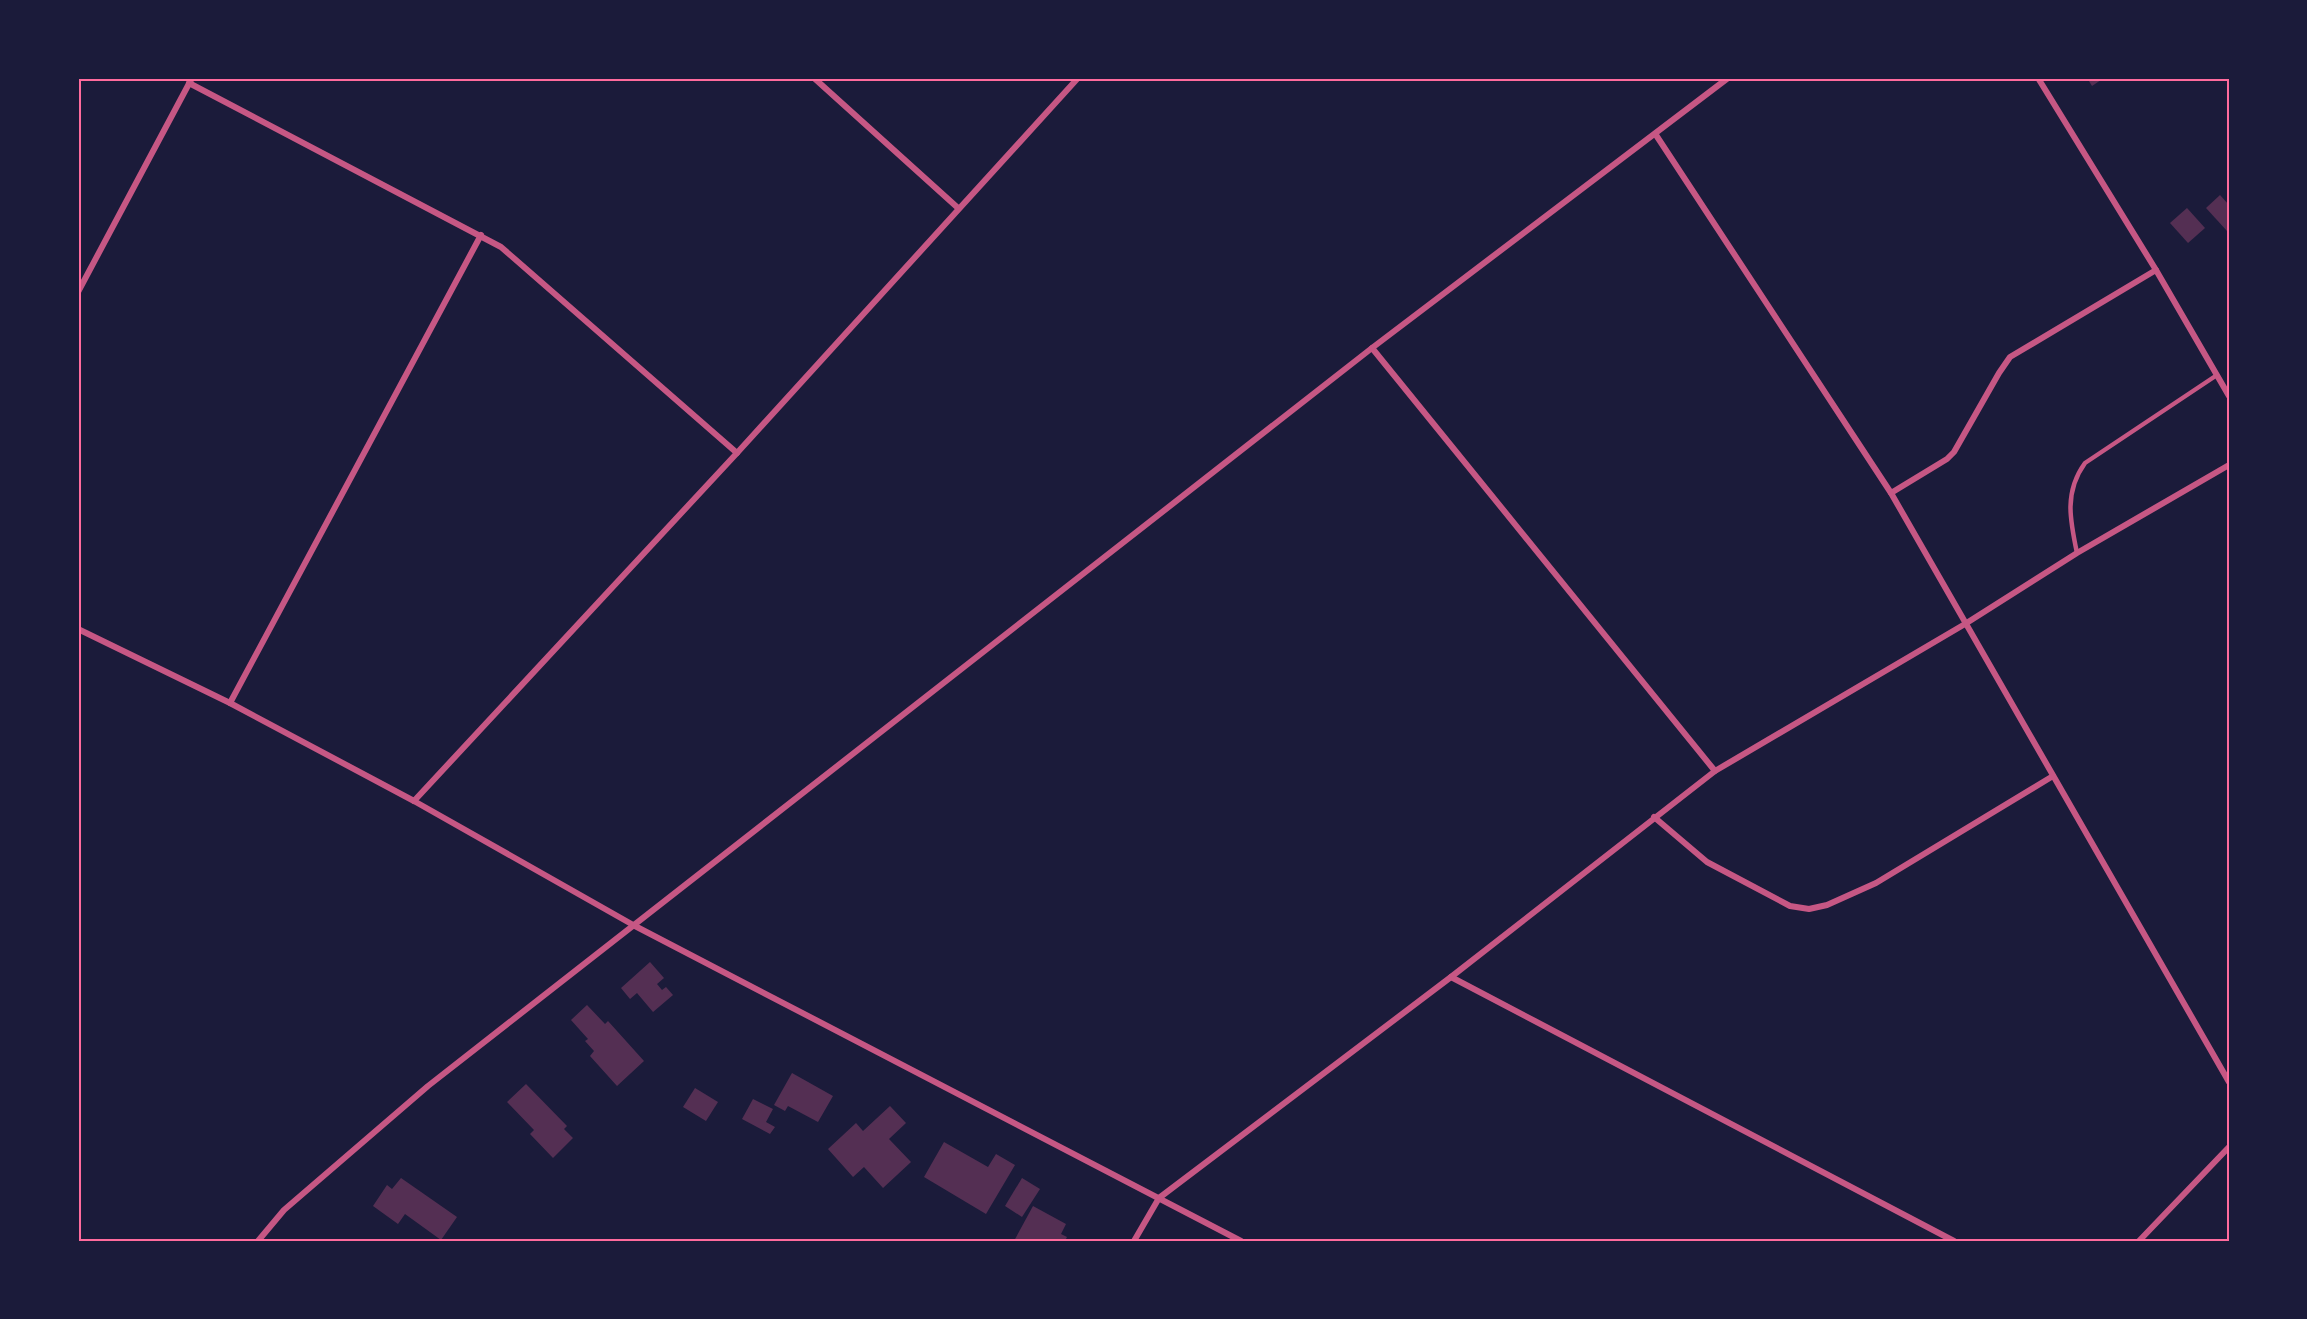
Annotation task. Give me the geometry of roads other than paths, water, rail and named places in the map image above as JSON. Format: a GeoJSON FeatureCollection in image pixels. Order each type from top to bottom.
{"type":"FeatureCollection","features":[{"type":"Feature","properties":{"kind":"street"},"geometry":{"type":"LineString","coordinates":[[814,78],[958,208]]}},
{"type":"Feature","properties":{"kind":"street"},"geometry":{"type":"LineString","coordinates":[[414,801],[736,453],[1077,78]]}},
{"type":"Feature","properties":{"kind":"street"},"geometry":{"type":"LineString","coordinates":[[258,1241],[284,1210],[428,1086],[1372,348],[1656,135],[1728,78]]}},
{"type":"Feature","properties":{"kind":"street"},"geometry":{"type":"LineString","coordinates":[[2038,78],[2156,270],[2229,396]]}},
{"type":"Feature","properties":{"kind":"street"},"geometry":{"type":"LineString","coordinates":[[78,292],[190,80],[501,247],[736,453]]}},
{"type":"Feature","properties":{"kind":"street"},"geometry":{"type":"LineString","coordinates":[[1656,135],[1891,493],[2229,1082]]}},
{"type":"Feature","properties":{"kind":"street"},"geometry":{"type":"LineString","coordinates":[[230,703],[481,235]]}},
{"type":"Feature","properties":{"kind":"street"},"geometry":{"type":"LineString","coordinates":[[1891,493],[1947,459],[1954,452],[2010,357],[2156,270]]}},
{"type":"Feature","properties":{"kind":"street"},"geometry":{"type":"LineString","coordinates":[[1372,348],[1714,771]]}},
{"type":"Feature","properties":{"kind":"street"},"geometry":{"type":"LineString","coordinates":[[1134,1241],[1159,1198],[1450,977],[1714,771],[1965,624],[2077,553],[2229,465]]}},
{"type":"Feature","properties":{"kind":"street"},"geometry":{"type":"LineString","coordinates":[[78,629],[230,703],[414,801],[635,926],[1241,1241]]}},
{"type":"Feature","properties":{"kind":"street"},"geometry":{"type":"LineString","coordinates":[[1654,817],[1707,862],[1791,906],[1809,909],[1827,905],[1876,883],[2053,776]]}},
{"type":"Feature","properties":{"kind":"street"},"geometry":{"type":"LineString","coordinates":[[1450,977],[1954,1241]]}},
{"type":"Feature","properties":{"kind":"street"},"geometry":{"type":"LineString","coordinates":[[2139,1241],[2229,1147]]}},
{"type":"Feature","properties":{"kind":"lane"},"geometry":{"type":"LineString","coordinates":[[2077,553],[2069,514],[2076,475],[2085,463],[2217,375]]}}]}
